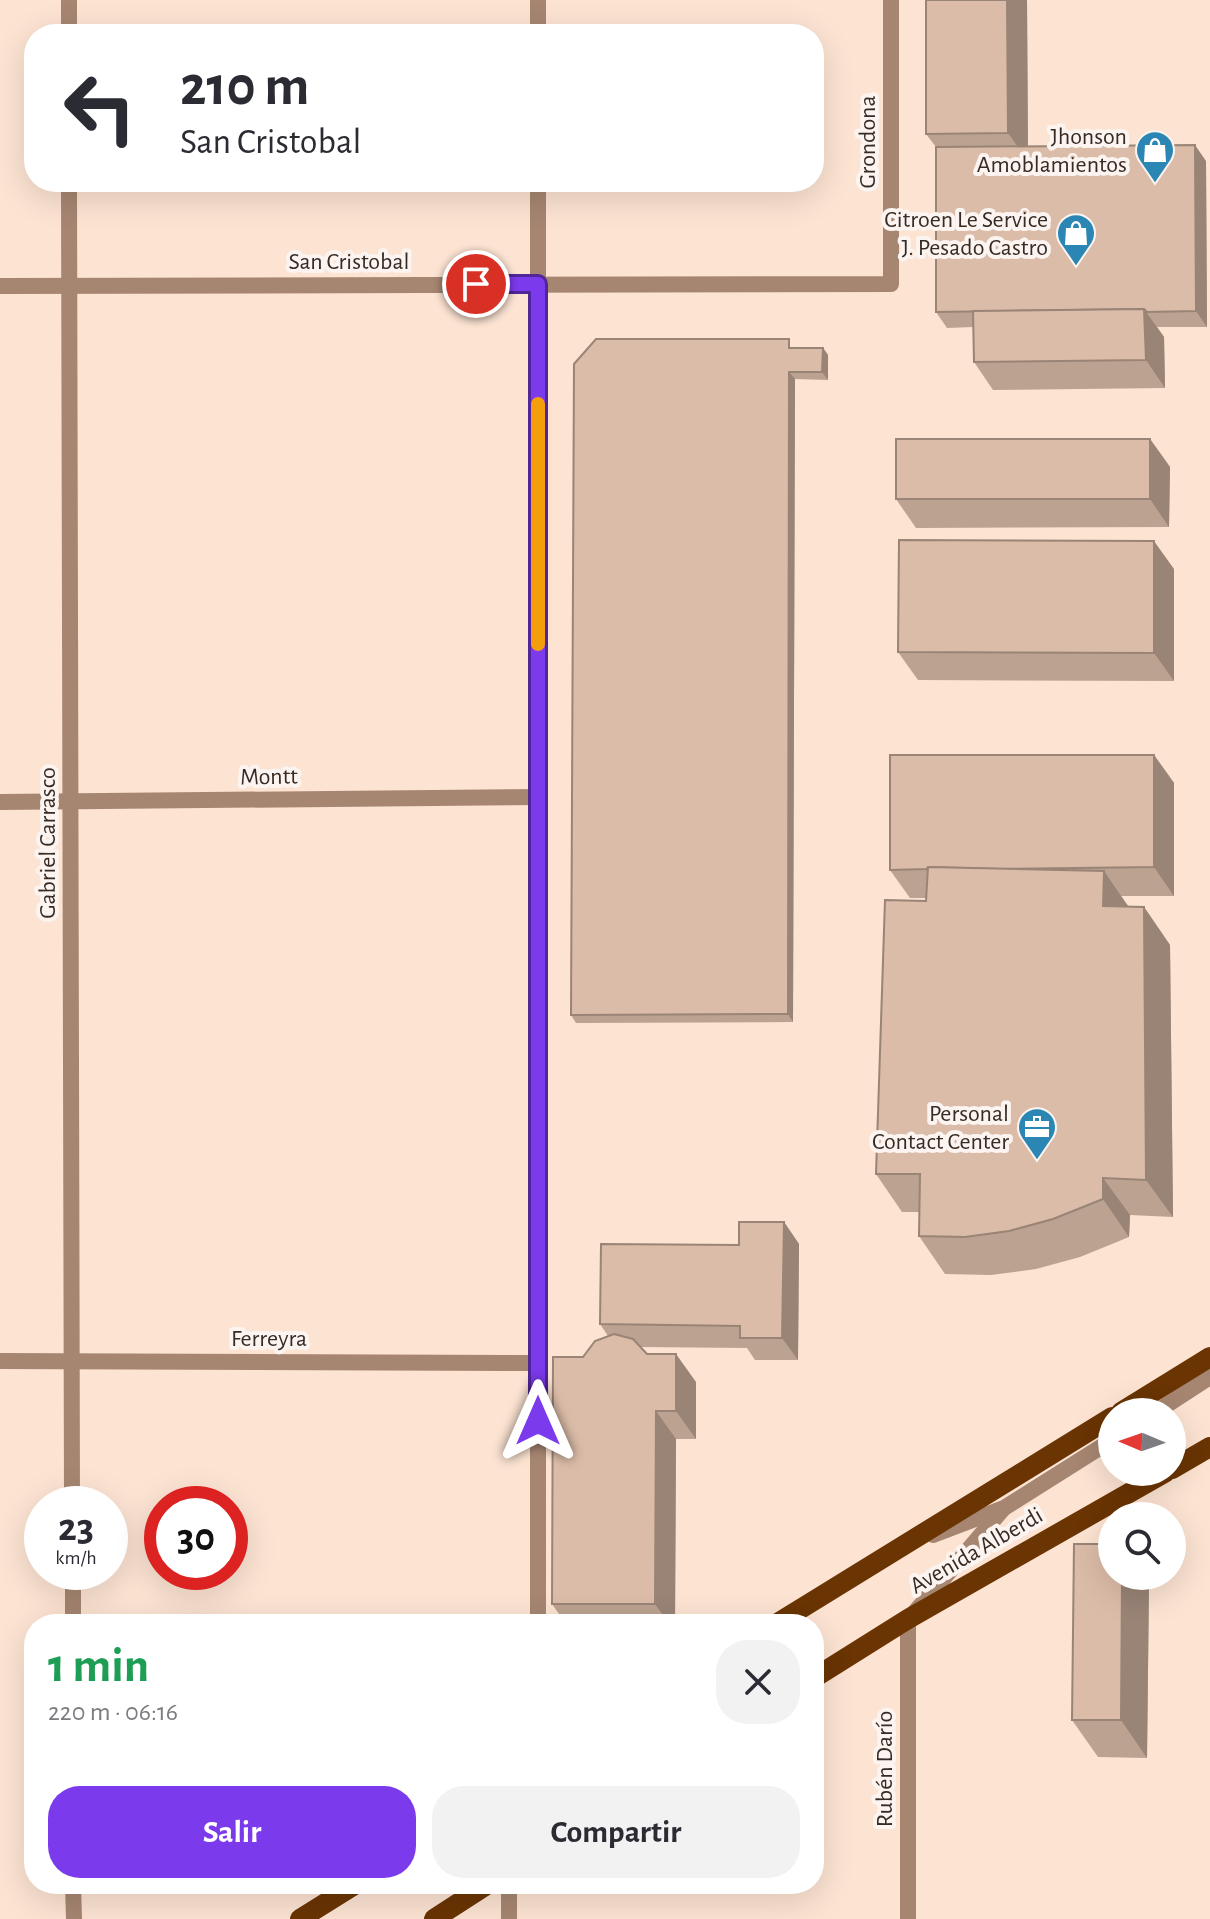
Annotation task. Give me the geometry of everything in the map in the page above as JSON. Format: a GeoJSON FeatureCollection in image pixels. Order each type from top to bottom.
{"type":"FeatureCollection","features":[{"type":"Feature","properties":{"kind":"main road"},"geometry":{"type":"LineString","coordinates":[[1144,1398],[1210,1357]]}},
{"type":"Feature","properties":{"kind":"main road","name":"Avenida Alberdi"},"geometry":{"type":"LineString","coordinates":[[793,1614],[1098,1426]]}},
{"type":"Feature","properties":{"kind":"main road"},"geometry":{"type":"LineString","coordinates":[[1186,1461],[1210,1447]]}},
{"type":"Feature","properties":{"kind":"main road","name":"Avenida Alberdi"},"geometry":{"type":"LineString","coordinates":[[824,1672],[908,1619],[1141,1486]]}},
{"type":"Feature","properties":{"kind":"main road"},"geometry":{"type":"LineString","coordinates":[[300,1919],[340,1894]]}},
{"type":"Feature","properties":{"kind":"main road"},"geometry":{"type":"LineString","coordinates":[[434,1919],[473,1894]]}},
{"type":"Feature","properties":{"kind":"street"},"geometry":{"type":"LineString","coordinates":[[69,0],[69,24]]}},
{"type":"Feature","properties":{"kind":"street"},"geometry":{"type":"LineString","coordinates":[[538,0],[538,24]]}},
{"type":"Feature","properties":{"kind":"street","name":"Grondona"},"geometry":{"type":"LineString","coordinates":[[891,0],[891,284]]}},
{"type":"Feature","properties":{"kind":"street","name":"Gabriel Carrasco"},"geometry":{"type":"LineString","coordinates":[[69,192],[72,1486]]}},
{"type":"Feature","properties":{"kind":"street"},"geometry":{"type":"LineString","coordinates":[[538,192],[538,1614]]}},
{"type":"Feature","properties":{"kind":"street","name":"San Cristobal"},"geometry":{"type":"LineString","coordinates":[[0,286],[891,284]]}},
{"type":"Feature","properties":{"kind":"street","name":"Montt"},"geometry":{"type":"LineString","coordinates":[[0,802],[538,797]]}},
{"type":"Feature","properties":{"kind":"street","name":"Ferreyra"},"geometry":{"type":"LineString","coordinates":[[0,1361],[538,1363]]}},
{"type":"Feature","properties":{"kind":"street"},"geometry":{"type":"LineString","coordinates":[[1178,1398],[1210,1377]]}},
{"type":"Feature","properties":{"kind":"street"},"geometry":{"type":"LineString","coordinates":[[905,1546],[1004,1508],[1098,1449]]}},
{"type":"Feature","properties":{"kind":"street"},"geometry":{"type":"LineString","coordinates":[[908,1619],[1004,1508]]}},
{"type":"Feature","properties":{"kind":"street"},"geometry":{"type":"LineString","coordinates":[[73,1590],[73,1614]]}},
{"type":"Feature","properties":{"kind":"street","name":"Rubén Darío"},"geometry":{"type":"LineString","coordinates":[[908,1619],[908,1919]]}},
{"type":"Feature","properties":{"kind":"street"},"geometry":{"type":"LineString","coordinates":[[73,1894],[74,1919]]}},
{"type":"Feature","properties":{"kind":"street"},"geometry":{"type":"LineString","coordinates":[[509,1894],[509,1919]]}},
{"type":"Feature","properties":{"kind":"building"},"geometry":{"type":"Polygon","coordinates":[[[926,0],[1007,0],[1008,133],[926,134],[926,0]]]}},
{"type":"Feature","properties":{"kind":"building","name":"Citroen Le Service J. Pesado Castro"},"geometry":{"type":"Polygon","coordinates":[[[1195,145],[1196,311],[936,312],[936,147],[1195,145]]]}},
{"type":"Feature","properties":{"kind":"building"},"geometry":{"type":"Polygon","coordinates":[[[1144,309],[1146,360],[974,362],[973,311],[1144,309]]]}},
{"type":"Feature","properties":{"kind":"building"},"geometry":{"type":"Polygon","coordinates":[[[596,339],[789,339],[789,348],[823,348],[822,372],[789,372],[788,1014],[571,1015],[574,364],[596,339]]]}},
{"type":"Feature","properties":{"kind":"building"},"geometry":{"type":"Polygon","coordinates":[[[896,439],[1150,439],[1150,499],[896,499],[896,439]]]}},
{"type":"Feature","properties":{"kind":"building"},"geometry":{"type":"Polygon","coordinates":[[[899,540],[1154,541],[1154,653],[898,652],[899,540]]]}},
{"type":"Feature","properties":{"kind":"building"},"geometry":{"type":"Polygon","coordinates":[[[890,755],[1154,755],[1154,867],[928,867],[890,870],[890,755]]]}},
{"type":"Feature","properties":{"kind":"building"},"geometry":{"type":"Polygon","coordinates":[[[928,867],[1104,871],[1103,906],[1144,907],[1146,1180],[1103,1178],[1103,1199],[1053,1219],[1009,1231],[965,1237],[919,1236],[920,1174],[876,1174],[885,900],[926,901],[928,867]]]}},
{"type":"Feature","properties":{"kind":"building"},"geometry":{"type":"Polygon","coordinates":[[[739,1222],[784,1222],[782,1338],[740,1338],[740,1326],[600,1324],[601,1244],[739,1245],[739,1222]]]}},
{"type":"Feature","properties":{"kind":"building"},"geometry":{"type":"Polygon","coordinates":[[[614,1334],[633,1339],[647,1354],[676,1354],[676,1411],[656,1411],[655,1604],[552,1604],[553,1357],[583,1357],[595,1341],[614,1334]]]}},
{"type":"Feature","properties":{"kind":"building"},"geometry":{"type":"Polygon","coordinates":[[[1074,1544],[1098,1544],[1098,1590],[1122,1590],[1121,1720],[1072,1720],[1074,1544]]]}},
{"type":"Feature","properties":{"kind":"slow traffic"},"geometry":{"type":"LineString","coordinates":[[538,404],[538,644]]}},
{"type":"Feature","properties":{"kind":"place","name":"Jhonson Amoblamientos"},"geometry":{"type":"Point","coordinates":[1155,184]}},
{"type":"Feature","properties":{"kind":"place","name":"Citroen Le Service J. Pesado Castro"},"geometry":{"type":"Point","coordinates":[1076,267]}},
{"type":"Feature","properties":{"kind":"place","name":"Personal Contact Center"},"geometry":{"type":"Point","coordinates":[1037,1161]}},
{"type":"Feature","properties":{"kind":"route"},"geometry":{"type":"LineString","coordinates":[[476,284],[538,284],[538,1421]]}}]}
